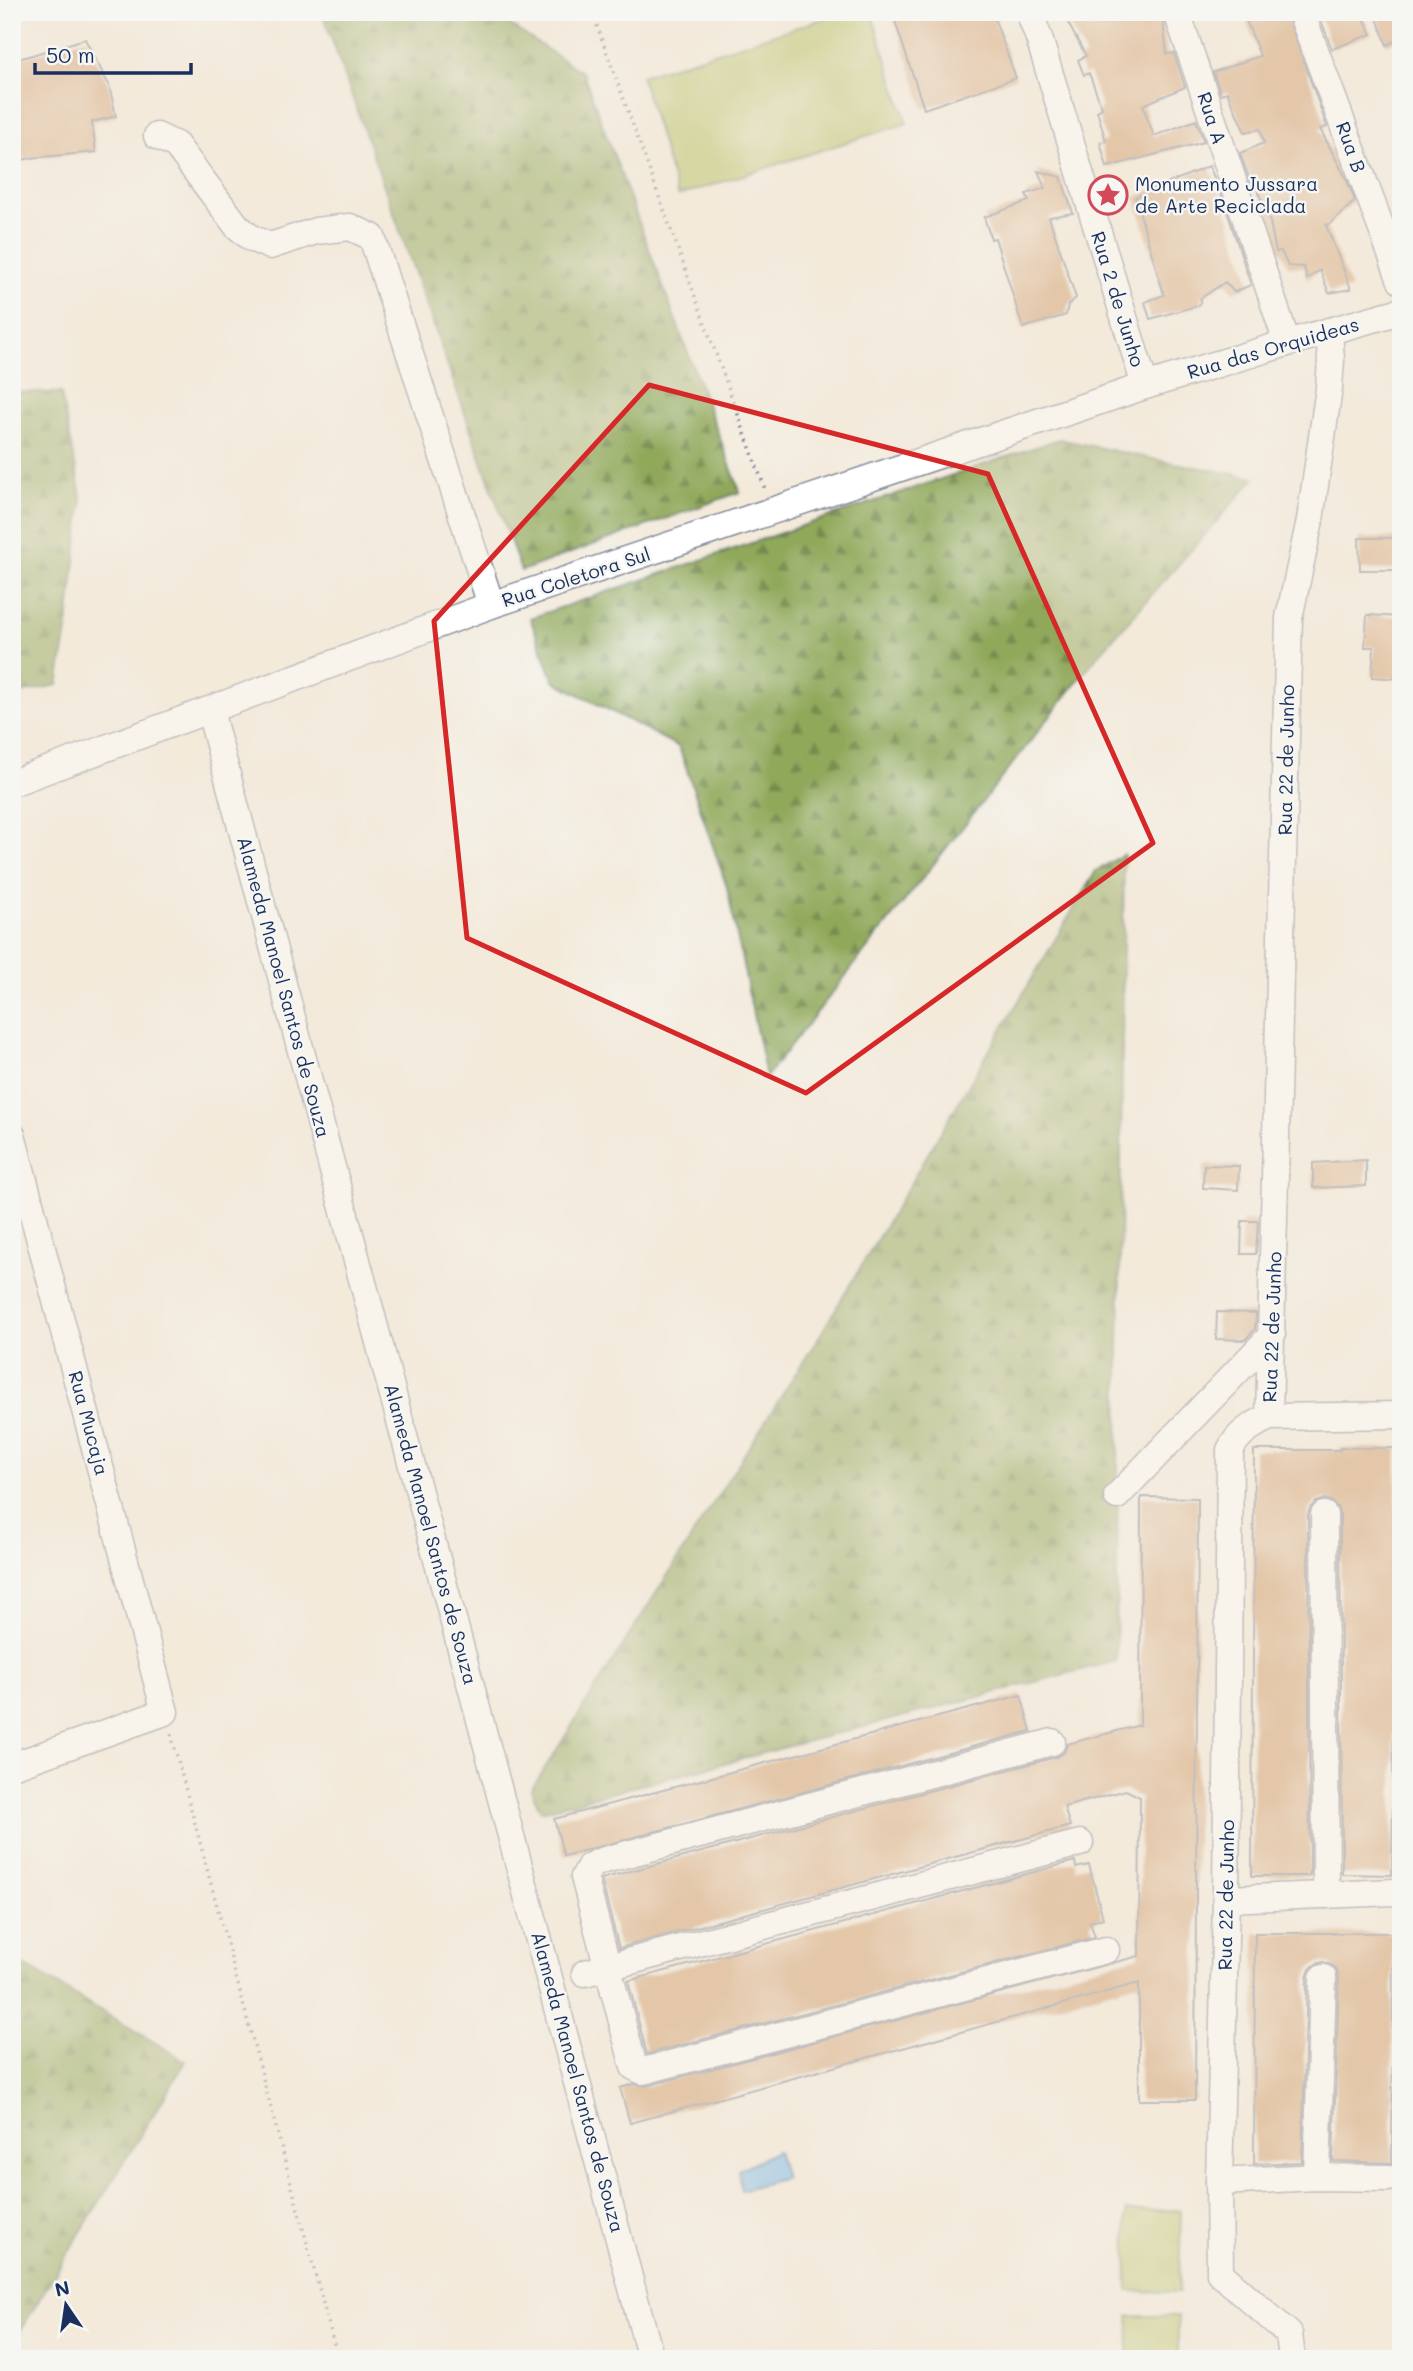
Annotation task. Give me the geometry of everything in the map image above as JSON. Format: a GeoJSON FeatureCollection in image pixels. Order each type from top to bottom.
{"type":"FeatureCollection","features":[{"type":"Feature","properties":{"kind":"street","name":"Rua 2 de Junho"},"geometry":{"type":"LineString","coordinates":[[1029,12],[1145,386]]}},
{"type":"Feature","properties":{"kind":"street","name":"Rua A"},"geometry":{"type":"LineString","coordinates":[[1177,12],[1287,343]]}},
{"type":"Feature","properties":{"kind":"street","name":"Rua B"},"geometry":{"type":"LineString","coordinates":[[1301,12],[1401,281]]}},
{"type":"Feature","properties":{"kind":"street"},"geometry":{"type":"LineString","coordinates":[[157,136],[176,145],[237,226],[251,238],[270,246],[316,231],[350,227],[372,237],[381,257],[491,605]]}},
{"type":"Feature","properties":{"kind":"street","name":"Rua das Orquideas"},"geometry":{"type":"LineString","coordinates":[[1145,386],[1401,311]]}},
{"type":"Feature","properties":{"kind":"street","name":"Rua 22 de Junho"},"geometry":{"type":"LineString","coordinates":[[1292,2359],[1289,2334],[1220,2273],[1219,2182],[1226,1899],[1230,1450],[1235,1439],[1249,1427],[1269,1417],[1289,618],[1310,520],[1329,388],[1329,331]]}},
{"type":"Feature","properties":{"kind":"street","name":"Rua Coletora Sul"},"geometry":{"type":"LineString","coordinates":[[12,783],[491,605],[1145,386]]}},
{"type":"Feature","properties":{"kind":"street","name":"Alameda Manoel Santos de Souza"},"geometry":{"type":"LineString","coordinates":[[210,711],[651,2359]]}},
{"type":"Feature","properties":{"kind":"street","name":"Rua Mucaja"},"geometry":{"type":"LineString","coordinates":[[12,1135],[165,1712]]}},
{"type":"Feature","properties":{"kind":"street"},"geometry":{"type":"LineString","coordinates":[[1117,1496],[1272,1335]]}},
{"type":"Feature","properties":{"kind":"street"},"geometry":{"type":"LineString","coordinates":[[1269,1417],[1401,1415]]}},
{"type":"Feature","properties":{"kind":"street"},"geometry":{"type":"LineString","coordinates":[[1324,1515],[1326,1895]]}},
{"type":"Feature","properties":{"kind":"street"},"geometry":{"type":"LineString","coordinates":[[12,1766],[165,1712]]}},
{"type":"Feature","properties":{"kind":"street"},"geometry":{"type":"LineString","coordinates":[[1052,1742],[601,1861],[590,1867],[584,1877],[596,1970],[634,2067],[643,2071],[1106,1950]]}},
{"type":"Feature","properties":{"kind":"street"},"geometry":{"type":"LineString","coordinates":[[596,1970],[1080,1843]]}},
{"type":"Feature","properties":{"kind":"street"},"geometry":{"type":"LineString","coordinates":[[1226,1899],[1395,1892]]}},
{"type":"Feature","properties":{"kind":"street"},"geometry":{"type":"LineString","coordinates":[[1317,2176],[1323,1978]]}},
{"type":"Feature","properties":{"kind":"street"},"geometry":{"type":"LineString","coordinates":[[1219,2182],[1317,2176],[1388,2178]]}},
{"type":"Feature","properties":{"kind":"path"},"geometry":{"type":"LineString","coordinates":[[592,12],[772,511]]}},
{"type":"Feature","properties":{"kind":"path"},"geometry":{"type":"LineString","coordinates":[[1395,1892],[1401,1564]]}},
{"type":"Feature","properties":{"kind":"path"},"geometry":{"type":"LineString","coordinates":[[165,1712],[338,2359]]}},
{"type":"Feature","properties":{"kind":"highlighted area"},"geometry":{"type":"Polygon","coordinates":[[[649,385],[988,474],[1153,843],[806,1093],[467,938],[434,621],[649,385]]]}},
{"type":"Feature","properties":{"kind":"green space"},"geometry":{"type":"Polygon","coordinates":[[[322,12],[490,12],[583,73],[740,492],[521,571],[322,12]]]}},
{"type":"Feature","properties":{"kind":"green space"},"geometry":{"type":"Polygon","coordinates":[[[845,12],[871,12],[907,123],[678,196],[641,76],[845,12]]]}},
{"type":"Feature","properties":{"kind":"green space"},"geometry":{"type":"Polygon","coordinates":[[[12,392],[61,393],[82,501],[58,685],[12,695],[12,392]]]}},
{"type":"Feature","properties":{"kind":"green space"},"geometry":{"type":"Polygon","coordinates":[[[1059,439],[1255,478],[1095,659],[766,1077],[727,887],[679,747],[554,681],[530,618],[1059,439]]]}},
{"type":"Feature","properties":{"kind":"green space"},"geometry":{"type":"Polygon","coordinates":[[[1124,854],[1116,1661],[541,1811],[531,1790],[822,1332],[1096,871],[1124,854]]]}},
{"type":"Feature","properties":{"kind":"green space"},"geometry":{"type":"Polygon","coordinates":[[[12,1958],[186,2061],[12,2344],[12,1958]]]}},
{"type":"Feature","properties":{"kind":"green space"},"geometry":{"type":"Polygon","coordinates":[[[1181,2210],[1179,2292],[1128,2291],[1126,2211],[1181,2210]]]}},
{"type":"Feature","properties":{"kind":"green space"},"geometry":{"type":"Polygon","coordinates":[[[1129,2316],[1178,2316],[1178,2359],[1128,2359],[1129,2316]]]}},
{"type":"Feature","properties":{"kind":"water"},"geometry":{"type":"Polygon","coordinates":[[[777,2151],[785,2178],[741,2190],[738,2170],[777,2151]]]}},
{"type":"Feature","properties":{"kind":"building"},"geometry":{"type":"Polygon","coordinates":[[[892,12],[992,12],[1016,78],[924,109],[892,12]]]}},
{"type":"Feature","properties":{"kind":"building"},"geometry":{"type":"Polygon","coordinates":[[[1062,12],[1162,12],[1167,54],[1174,53],[1185,87],[1143,105],[1154,136],[1196,120],[1204,142],[1107,167],[1100,142],[1106,141],[1097,111],[1102,108],[1089,73],[1084,75],[1078,60],[1086,56],[1062,12]]]}},
{"type":"Feature","properties":{"kind":"building"},"geometry":{"type":"Polygon","coordinates":[[[1243,12],[1286,12],[1327,127],[1320,129],[1355,201],[1326,225],[1351,289],[1329,293],[1320,270],[1307,279],[1304,267],[1288,266],[1281,251],[1276,252],[1270,222],[1256,186],[1252,187],[1240,153],[1264,143],[1260,129],[1245,132],[1227,92],[1221,94],[1213,72],[1260,56],[1243,12]]]}},
{"type":"Feature","properties":{"kind":"building"},"geometry":{"type":"Polygon","coordinates":[[[1318,12],[1361,12],[1372,34],[1332,49],[1318,12]]]}},
{"type":"Feature","properties":{"kind":"building"},"geometry":{"type":"Polygon","coordinates":[[[1401,12],[1401,38],[1387,45],[1377,18],[1401,12]]]}},
{"type":"Feature","properties":{"kind":"building"},"geometry":{"type":"Polygon","coordinates":[[[85,39],[109,85],[116,116],[92,122],[96,152],[30,158],[12,163],[12,61],[85,39]]]}},
{"type":"Feature","properties":{"kind":"building"},"geometry":{"type":"Polygon","coordinates":[[[1209,166],[1221,193],[1251,285],[1234,292],[1225,282],[1201,298],[1200,305],[1150,319],[1145,302],[1164,295],[1135,197],[1209,166]]]}},
{"type":"Feature","properties":{"kind":"building"},"geometry":{"type":"Polygon","coordinates":[[[1038,171],[1061,177],[1073,213],[1049,217],[1076,298],[1068,305],[1066,315],[1023,328],[995,238],[991,239],[984,217],[1029,201],[1026,194],[1045,188],[1038,171]]]}},
{"type":"Feature","properties":{"kind":"building"},"geometry":{"type":"Polygon","coordinates":[[[1359,538],[1401,538],[1401,570],[1360,570],[1359,538]]]}},
{"type":"Feature","properties":{"kind":"building"},"geometry":{"type":"Polygon","coordinates":[[[1367,615],[1401,617],[1401,679],[1372,677],[1374,647],[1365,647],[1367,615]]]}},
{"type":"Feature","properties":{"kind":"building"},"geometry":{"type":"Polygon","coordinates":[[[1366,1160],[1366,1186],[1313,1188],[1313,1163],[1366,1160]]]}},
{"type":"Feature","properties":{"kind":"building"},"geometry":{"type":"Polygon","coordinates":[[[1204,1165],[1239,1166],[1238,1190],[1203,1188],[1204,1165]]]}},
{"type":"Feature","properties":{"kind":"building"},"geometry":{"type":"Polygon","coordinates":[[[1242,1221],[1258,1221],[1256,1254],[1241,1254],[1242,1221]]]}},
{"type":"Feature","properties":{"kind":"building"},"geometry":{"type":"Polygon","coordinates":[[[1217,1312],[1256,1313],[1255,1329],[1245,1340],[1216,1339],[1217,1312]]]}},
{"type":"Feature","properties":{"kind":"building"},"geometry":{"type":"Polygon","coordinates":[[[1397,1448],[1392,1875],[1342,1874],[1340,1515],[1337,1507],[1325,1499],[1316,1502],[1308,1515],[1310,1874],[1252,1876],[1254,1450],[1397,1448]]]}},
{"type":"Feature","properties":{"kind":"building"},"geometry":{"type":"Polygon","coordinates":[[[1141,1497],[1198,1498],[1195,2100],[1139,2100],[1139,1983],[630,2123],[620,2088],[634,2084],[647,2086],[1139,1956],[1140,1797],[1126,1790],[1064,1807],[1070,1826],[619,1948],[601,1879],[1056,1757],[1064,1753],[1067,1744],[1140,1725],[1141,1497]]]}},
{"type":"Feature","properties":{"kind":"building"},"geometry":{"type":"Polygon","coordinates":[[[1021,1695],[1031,1731],[564,1856],[554,1819],[1021,1695]]]}},
{"type":"Feature","properties":{"kind":"building"},"geometry":{"type":"Polygon","coordinates":[[[1075,1861],[1076,1868],[1089,1865],[1103,1918],[1090,1922],[1095,1937],[647,2054],[628,1981],[1075,1861]]]}},
{"type":"Feature","properties":{"kind":"building"},"geometry":{"type":"Polygon","coordinates":[[[1255,1933],[1393,1933],[1392,2163],[1333,2161],[1339,1978],[1332,1965],[1323,1962],[1310,1969],[1307,1978],[1302,2162],[1254,2164],[1255,1933]]]}},
{"type":"Feature","properties":{"kind":"place","name":"Monumento Jussara de Arte Reciclada"},"geometry":{"type":"Point","coordinates":[1108,195]}}]}
